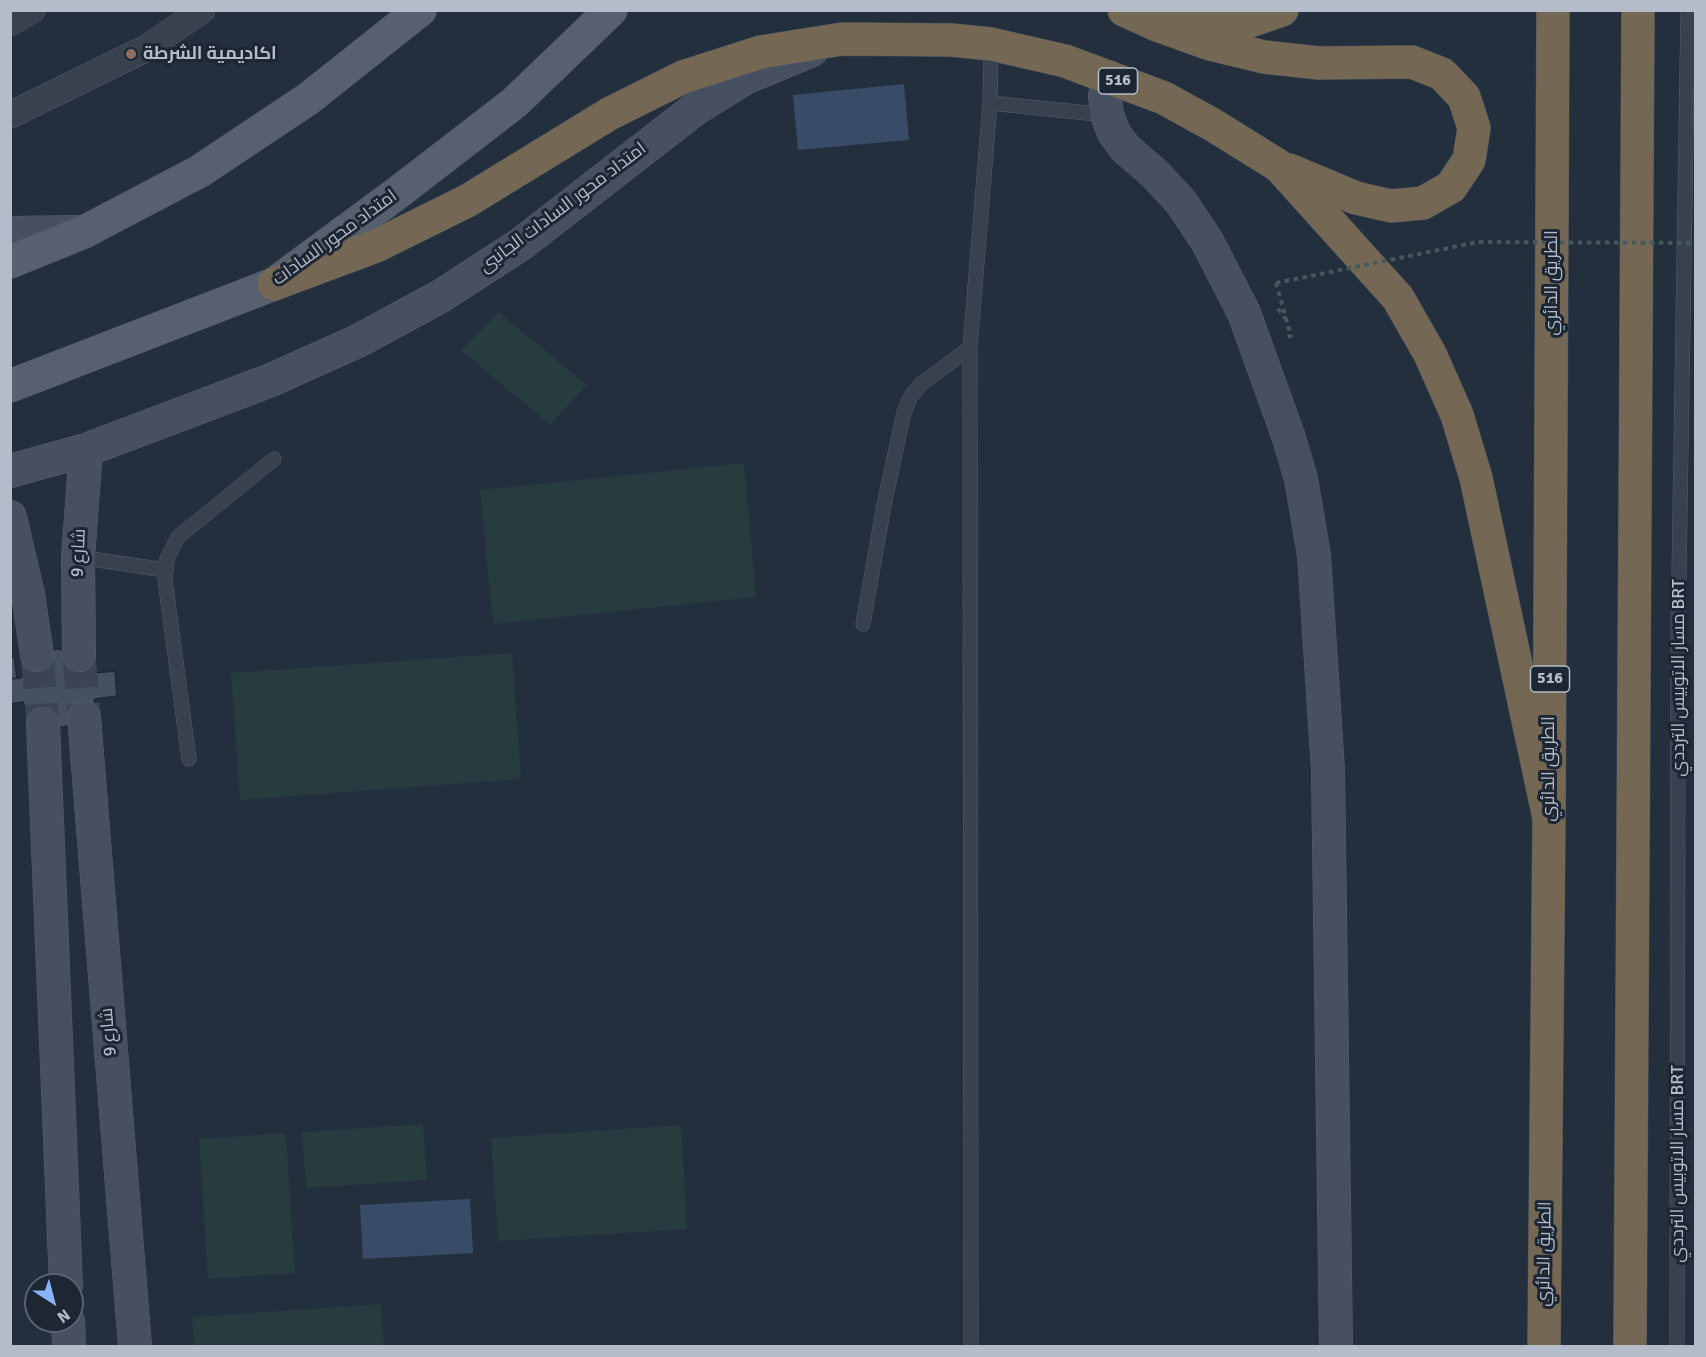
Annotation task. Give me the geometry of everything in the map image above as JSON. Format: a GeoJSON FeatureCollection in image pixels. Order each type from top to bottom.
{"type":"FeatureCollection","features":[{"type":"Feature","properties":{"kind":"highway"},"geometry":{"type":"LineString","coordinates":[[1124,10],[1209,44],[1264,57],[1319,63],[1412,62],[1442,74],[1464,97],[1474,128],[1469,160],[1451,187],[1423,203],[1390,206],[1356,198],[1279,166]]}},
{"type":"Feature","properties":{"kind":"highway"},"geometry":{"type":"LineString","coordinates":[[1157,25],[1233,27],[1282,10]]}},
{"type":"Feature","properties":{"kind":"highway","name":"الطريق الدائري"},"geometry":{"type":"LineString","coordinates":[[1544,1347],[1553,10]]}},
{"type":"Feature","properties":{"kind":"highway"},"geometry":{"type":"LineString","coordinates":[[1630,1347],[1638,10]]}},
{"type":"Feature","properties":{"kind":"highway","name":"516"},"geometry":{"type":"LineString","coordinates":[[274,284],[376,246],[467,201],[609,114],[683,77],[761,52],[842,39],[951,40],[991,44],[1065,61],[1164,98],[1279,166],[1398,298],[1430,354],[1457,415],[1476,478],[1549,818]]}},
{"type":"Feature","properties":{"kind":"main road"},"geometry":{"type":"LineString","coordinates":[[10,262],[84,232],[200,171],[308,99],[420,10]]}},
{"type":"Feature","properties":{"kind":"main road","name":"امتداد محور السادات"},"geometry":{"type":"LineString","coordinates":[[10,386],[274,284],[514,103],[611,10]]}},
{"type":"Feature","properties":{"kind":"street"},"geometry":{"type":"LineString","coordinates":[[10,23],[32,10]]}},
{"type":"Feature","properties":{"kind":"street"},"geometry":{"type":"LineString","coordinates":[[10,115],[147,48],[201,10]]}},
{"type":"Feature","properties":{"kind":"street","name":"امتداد محور السادات الجانبى"},"geometry":{"type":"LineString","coordinates":[[10,471],[86,450],[271,380],[358,341],[441,296],[521,244],[647,144],[705,102],[745,78],[842,39]]}},
{"type":"Feature","properties":{"kind":"street"},"geometry":{"type":"LineString","coordinates":[[1108,77],[1105,96],[1107,115],[1114,133],[1125,148],[1155,174],[1181,202],[1212,250],[1244,313],[1289,438],[1303,490],[1314,555],[1328,770],[1336,1347]]}},
{"type":"Feature","properties":{"kind":"street"},"geometry":{"type":"LineString","coordinates":[[10,233],[84,232]]}},
{"type":"Feature","properties":{"kind":"street","name":"شارع 9"},"geometry":{"type":"LineString","coordinates":[[79,655],[78,556],[86,450]]}},
{"type":"Feature","properties":{"kind":"street"},"geometry":{"type":"LineString","coordinates":[[10,516],[28,594],[37,655]]}},
{"type":"Feature","properties":{"kind":"street","name":"شارع 9"},"geometry":{"type":"LineString","coordinates":[[84,717],[135,1347]]}},
{"type":"Feature","properties":{"kind":"street"},"geometry":{"type":"LineString","coordinates":[[43,724],[66,1273]]}},
{"type":"Feature","properties":{"kind":"lane","name":"مسار الاتوبيس الترددي BRT"},"geometry":{"type":"LineString","coordinates":[[1677,1347],[1678,648],[1688,10]]}},
{"type":"Feature","properties":{"kind":"lane"},"geometry":{"type":"LineString","coordinates":[[971,1347],[970,348],[990,103],[991,44]]}},
{"type":"Feature","properties":{"kind":"lane"},"geometry":{"type":"LineString","coordinates":[[990,103],[1107,115]]}},
{"type":"Feature","properties":{"kind":"lane"},"geometry":{"type":"LineString","coordinates":[[863,624],[884,505],[904,412],[911,396],[921,384],[970,348]]}},
{"type":"Feature","properties":{"kind":"lane"},"geometry":{"type":"LineString","coordinates":[[189,759],[165,570],[166,559],[178,537],[274,459]]}},
{"type":"Feature","properties":{"kind":"lane"},"geometry":{"type":"LineString","coordinates":[[78,556],[165,570]]}},
{"type":"Feature","properties":{"kind":"path"},"geometry":{"type":"LineString","coordinates":[[1285,318],[1276,283],[1478,242],[1695,243]]}},
{"type":"Feature","properties":{"kind":"green space"},"geometry":{"type":"Polygon","coordinates":[[[499,312],[587,385],[550,425],[461,350],[499,312]]]}},
{"type":"Feature","properties":{"kind":"green space"},"geometry":{"type":"Polygon","coordinates":[[[744,463],[756,597],[493,624],[480,490],[744,463]]]}},
{"type":"Feature","properties":{"kind":"green space"},"geometry":{"type":"Polygon","coordinates":[[[512,653],[521,779],[240,800],[231,673],[512,653]]]}},
{"type":"Feature","properties":{"kind":"green space"},"geometry":{"type":"Polygon","coordinates":[[[423,1124],[427,1180],[306,1188],[302,1132],[423,1124]]]}},
{"type":"Feature","properties":{"kind":"green space"},"geometry":{"type":"Polygon","coordinates":[[[681,1125],[687,1229],[498,1241],[491,1138],[681,1125]]]}},
{"type":"Feature","properties":{"kind":"green space"},"geometry":{"type":"Polygon","coordinates":[[[286,1133],[295,1273],[208,1279],[199,1139],[286,1133]]]}},
{"type":"Feature","properties":{"kind":"green space"},"geometry":{"type":"Polygon","coordinates":[[[381,1304],[384,1346],[194,1346],[192,1317],[381,1304]]]}},
{"type":"Feature","properties":{"kind":"water"},"geometry":{"type":"Polygon","coordinates":[[[904,84],[909,140],[798,150],[793,95],[904,84]]]}},
{"type":"Feature","properties":{"kind":"water"},"geometry":{"type":"Polygon","coordinates":[[[470,1199],[473,1253],[363,1259],[360,1205],[470,1199]]]}},
{"type":"Feature","properties":{"kind":"building"},"geometry":{"type":"Polygon","coordinates":[[[58,649],[68,651],[90,666],[93,673],[115,671],[117,696],[95,699],[93,706],[75,723],[64,727],[53,727],[34,719],[23,702],[10,704],[10,679],[21,678],[30,661],[47,651],[58,649]]]}},
{"type":"Feature","properties":{"kind":"building"},"geometry":{"type":"Polygon","coordinates":[[[10,657],[14,657],[17,678],[10,679],[10,657]]]}},
{"type":"Feature","properties":{"kind":"tunnel"},"geometry":{"type":"LineString","coordinates":[[37,655],[43,724]]}},
{"type":"Feature","properties":{"kind":"tunnel"},"geometry":{"type":"LineString","coordinates":[[79,655],[84,717]]}},
{"type":"Feature","properties":{"kind":"place","name":"اكاديمية الشرطة"},"geometry":{"type":"Point","coordinates":[131,54]}}]}
